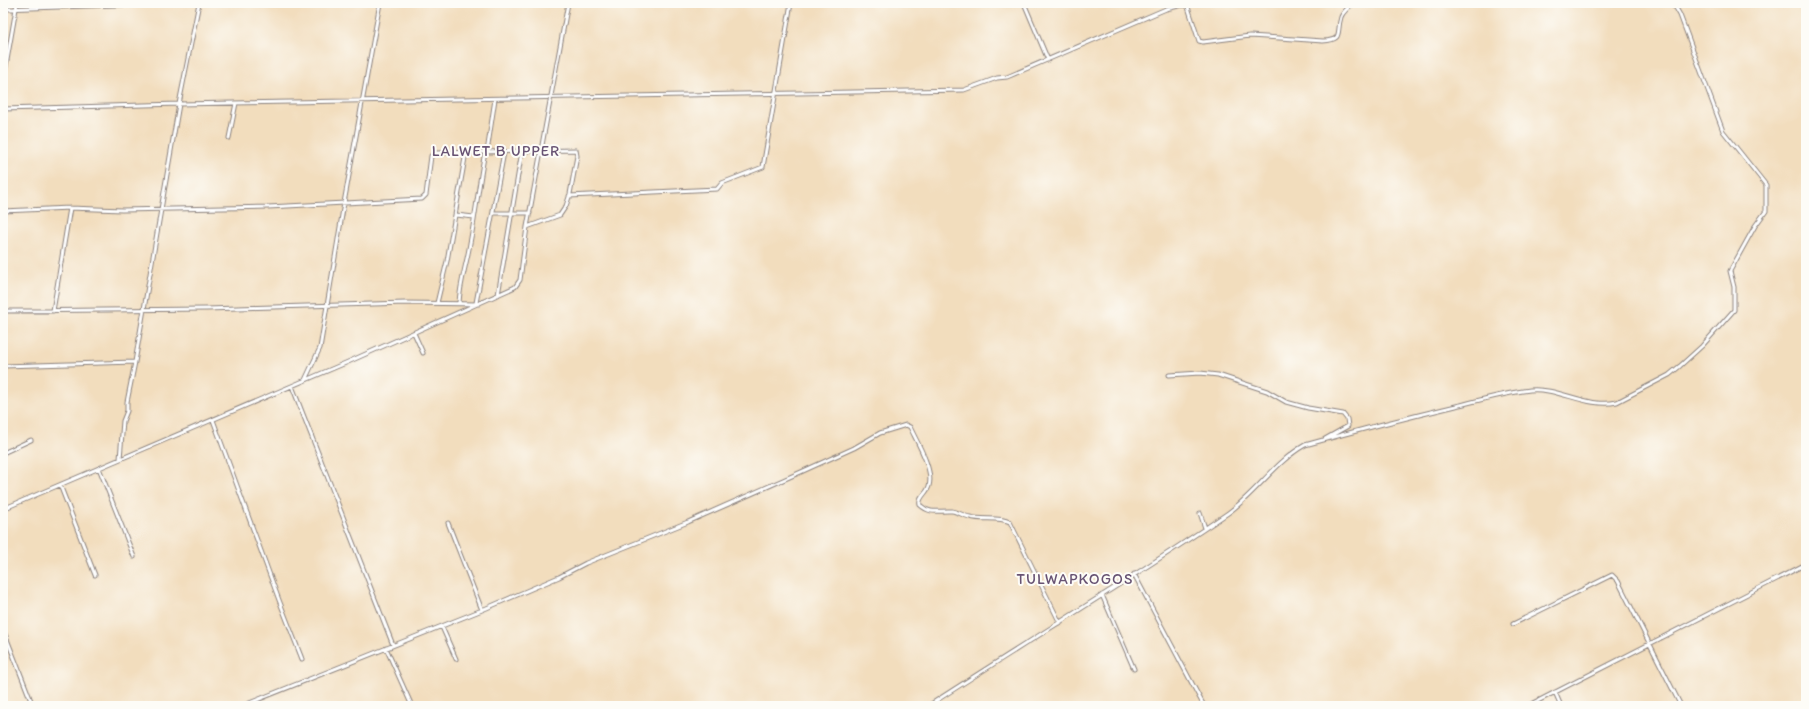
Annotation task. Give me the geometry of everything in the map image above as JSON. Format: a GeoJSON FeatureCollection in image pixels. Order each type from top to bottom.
{"type":"FeatureCollection","features":[{"type":"Feature","properties":{"kind":"street"},"geometry":{"type":"LineString","coordinates":[[3,83],[17,3]]}},
{"type":"Feature","properties":{"kind":"street"},"geometry":{"type":"LineString","coordinates":[[3,9],[72,4],[170,3]]}},
{"type":"Feature","properties":{"kind":"street"},"geometry":{"type":"LineString","coordinates":[[120,459],[123,421],[127,411],[127,402],[145,309],[179,104],[199,3]]}},
{"type":"Feature","properties":{"kind":"street"},"geometry":{"type":"LineString","coordinates":[[305,380],[320,348],[380,3]]}},
{"type":"Feature","properties":{"kind":"street"},"geometry":{"type":"LineString","coordinates":[[3,509],[292,386],[515,287],[520,280],[527,227],[552,98],[568,3]]}},
{"type":"Feature","properties":{"kind":"street"},"geometry":{"type":"LineString","coordinates":[[569,196],[717,190],[722,183],[763,167],[791,3]]}},
{"type":"Feature","properties":{"kind":"street"},"geometry":{"type":"LineString","coordinates":[[1024,3],[1048,60]]}},
{"type":"Feature","properties":{"kind":"street"},"geometry":{"type":"LineString","coordinates":[[3,109],[179,104],[363,102],[964,90],[997,78],[1007,77],[1166,9],[1184,4],[1187,4],[1201,42],[1245,36],[1315,41],[1334,40],[1339,35],[1341,16],[1354,3]]}},
{"type":"Feature","properties":{"kind":"street"},"geometry":{"type":"LineString","coordinates":[[928,706],[1060,623],[1205,528],[1244,500],[1278,466],[1296,450],[1305,445],[1428,412],[1532,390],[1552,392],[1593,402],[1609,404],[1617,402],[1669,375],[1702,346],[1734,310],[1734,287],[1730,271],[1755,226],[1766,211],[1766,185],[1723,131],[1680,15],[1676,8],[1668,3]]}},
{"type":"Feature","properties":{"kind":"street"},"geometry":{"type":"LineString","coordinates":[[459,303],[460,288],[474,217],[476,196],[486,152],[495,99]]}},
{"type":"Feature","properties":{"kind":"street"},"geometry":{"type":"LineString","coordinates":[[229,138],[236,103]]}},
{"type":"Feature","properties":{"kind":"street"},"geometry":{"type":"LineString","coordinates":[[3,211],[70,208],[122,210],[268,207],[422,199],[426,195],[433,154],[440,152],[577,151],[566,206],[560,215],[527,227]]}},
{"type":"Feature","properties":{"kind":"street"},"geometry":{"type":"LineString","coordinates":[[437,303],[456,215],[466,152]]}},
{"type":"Feature","properties":{"kind":"street"},"geometry":{"type":"LineString","coordinates":[[478,303],[504,152]]}},
{"type":"Feature","properties":{"kind":"street"},"geometry":{"type":"LineString","coordinates":[[498,295],[522,152]]}},
{"type":"Feature","properties":{"kind":"street"},"geometry":{"type":"LineString","coordinates":[[53,311],[70,208]]}},
{"type":"Feature","properties":{"kind":"street"},"geometry":{"type":"LineString","coordinates":[[493,213],[530,213]]}},
{"type":"Feature","properties":{"kind":"street"},"geometry":{"type":"LineString","coordinates":[[456,215],[474,217]]}},
{"type":"Feature","properties":{"kind":"street"},"geometry":{"type":"LineString","coordinates":[[3,312],[478,303]]}},
{"type":"Feature","properties":{"kind":"street"},"geometry":{"type":"LineString","coordinates":[[414,333],[423,353]]}},
{"type":"Feature","properties":{"kind":"street"},"geometry":{"type":"LineString","coordinates":[[3,366],[135,362]]}},
{"type":"Feature","properties":{"kind":"street"},"geometry":{"type":"LineString","coordinates":[[1169,375],[1200,373],[1218,375],[1266,391],[1286,402],[1308,408],[1343,414],[1347,419],[1348,426],[1323,440]]}},
{"type":"Feature","properties":{"kind":"street"},"geometry":{"type":"LineString","coordinates":[[292,386],[393,645]]}},
{"type":"Feature","properties":{"kind":"street"},"geometry":{"type":"LineString","coordinates":[[213,420],[302,659]]}},
{"type":"Feature","properties":{"kind":"street"},"geometry":{"type":"LineString","coordinates":[[242,706],[393,645],[442,627],[559,577],[586,563],[688,522],[801,472],[854,448],[880,433],[906,425],[910,427],[930,474],[929,488],[921,499],[920,505],[925,510],[933,512],[953,511],[971,518],[1005,519],[1010,522],[1060,623]]}},
{"type":"Feature","properties":{"kind":"street"},"geometry":{"type":"LineString","coordinates":[[3,453],[31,440]]}},
{"type":"Feature","properties":{"kind":"street"},"geometry":{"type":"LineString","coordinates":[[99,468],[134,558]]}},
{"type":"Feature","properties":{"kind":"street"},"geometry":{"type":"LineString","coordinates":[[60,485],[95,575]]}},
{"type":"Feature","properties":{"kind":"street"},"geometry":{"type":"LineString","coordinates":[[1200,513],[1205,528]]}},
{"type":"Feature","properties":{"kind":"street"},"geometry":{"type":"LineString","coordinates":[[448,523],[482,610]]}},
{"type":"Feature","properties":{"kind":"street"},"geometry":{"type":"LineString","coordinates":[[1528,706],[1806,564]]}},
{"type":"Feature","properties":{"kind":"street"},"geometry":{"type":"LineString","coordinates":[[1134,574],[1204,706]]}},
{"type":"Feature","properties":{"kind":"street"},"geometry":{"type":"LineString","coordinates":[[1513,624],[1612,574],[1618,582],[1681,706]]}},
{"type":"Feature","properties":{"kind":"street"},"geometry":{"type":"LineString","coordinates":[[1102,595],[1134,669]]}},
{"type":"Feature","properties":{"kind":"street"},"geometry":{"type":"LineString","coordinates":[[442,627],[456,659]]}},
{"type":"Feature","properties":{"kind":"street"},"geometry":{"type":"LineString","coordinates":[[3,629],[33,706]]}},
{"type":"Feature","properties":{"kind":"street"},"geometry":{"type":"LineString","coordinates":[[386,648],[412,706]]}},
{"type":"Feature","properties":{"kind":"street"},"geometry":{"type":"LineString","coordinates":[[1555,692],[1561,706]]}},
{"type":"Feature","properties":{"kind":"district","name":"LALWET B UPPER"},"geometry":{"type":"Point","coordinates":[496,151]}},
{"type":"Feature","properties":{"kind":"district","name":"TULWAPKOGOS"},"geometry":{"type":"Point","coordinates":[1075,579]}}]}
